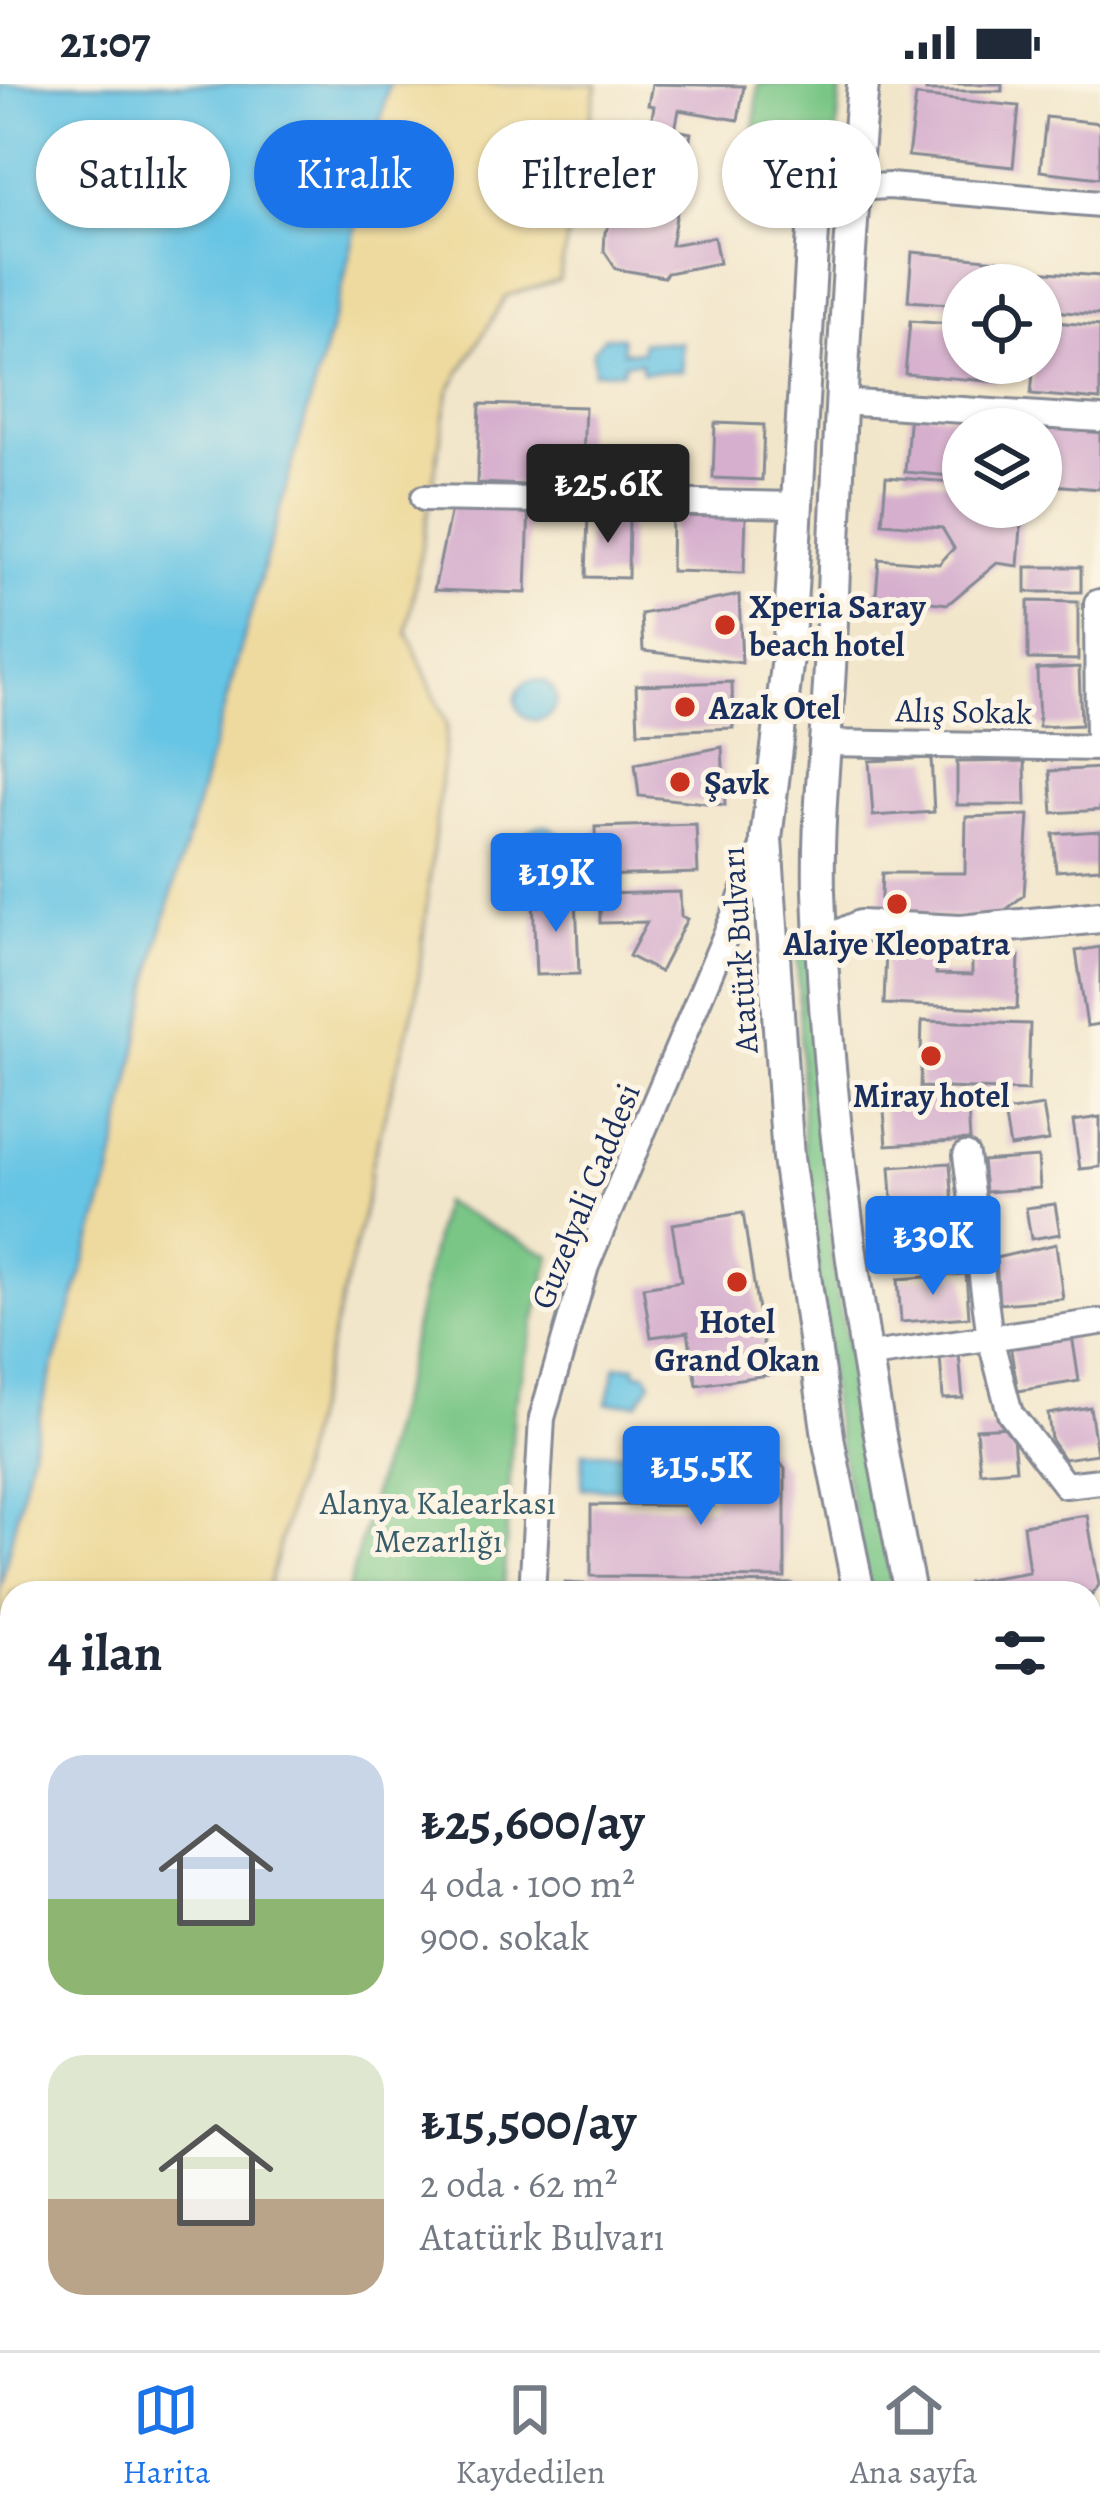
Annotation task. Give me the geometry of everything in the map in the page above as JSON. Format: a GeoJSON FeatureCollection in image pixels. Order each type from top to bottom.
{"type":"FeatureCollection","features":[{"type":"Feature","properties":{"kind":"street"},"geometry":{"type":"LineString","coordinates":[[860,120],[863,84]]}},
{"type":"Feature","properties":{"kind":"street"},"geometry":{"type":"LineString","coordinates":[[881,186],[1100,204]]}},
{"type":"Feature","properties":{"kind":"street","name":"Atatürk Bulvarı"},"geometry":{"type":"LineString","coordinates":[[813,228],[788,657],[766,839],[788,1158],[829,1443],[857,1581]]}},
{"type":"Feature","properties":{"kind":"street"},"geometry":{"type":"LineString","coordinates":[[852,228],[820,895],[837,1146],[864,1357],[908,1581]]}},
{"type":"Feature","properties":{"kind":"street"},"geometry":{"type":"LineString","coordinates":[[841,402],[1100,418]]}},
{"type":"Feature","properties":{"kind":"street"},"geometry":{"type":"LineString","coordinates":[[424,498],[798,506]]}},
{"type":"Feature","properties":{"kind":"street"},"geometry":{"type":"LineString","coordinates":[[1099,748],[1100,602]]}},
{"type":"Feature","properties":{"kind":"street","name":"Alış Sokak"},"geometry":{"type":"LineString","coordinates":[[827,742],[1099,748]]}},
{"type":"Feature","properties":{"kind":"street"},"geometry":{"type":"LineString","coordinates":[[766,839],[770,830],[790,826],[819,842]]}},
{"type":"Feature","properties":{"kind":"street","name":"Guzelyali Caddesi"},"geometry":{"type":"LineString","coordinates":[[533,1581],[542,1418],[586,1266],[766,839]]}},
{"type":"Feature","properties":{"kind":"street"},"geometry":{"type":"LineString","coordinates":[[772,901],[797,905],[820,895]]}},
{"type":"Feature","properties":{"kind":"street"},"geometry":{"type":"LineString","coordinates":[[820,895],[860,926]]}},
{"type":"Feature","properties":{"kind":"street"},"geometry":{"type":"LineString","coordinates":[[823,944],[860,926],[961,931],[1100,917]]}},
{"type":"Feature","properties":{"kind":"street"},"geometry":{"type":"LineString","coordinates":[[966,1154],[990,1338],[1010,1413],[1065,1485],[1100,1481]]}},
{"type":"Feature","properties":{"kind":"street"},"geometry":{"type":"LineString","coordinates":[[864,1357],[1100,1322]]}},
{"type":"Feature","properties":{"kind":"green space"},"geometry":{"type":"Polygon","coordinates":[[[758,84],[841,84],[838,120],[755,120],[758,84]]]}},
{"type":"Feature","properties":{"kind":"green space"},"geometry":{"type":"Polygon","coordinates":[[[811,944],[833,1268],[892,1581],[867,1581],[832,1406],[805,1184],[797,946],[811,944]]]}},
{"type":"Feature","properties":{"kind":"green space","name":"Alanya Kalearkası Mezarlığı"},"geometry":{"type":"Polygon","coordinates":[[[442,1202],[551,1256],[514,1408],[504,1581],[350,1581],[404,1377],[442,1202]]]}},
{"type":"Feature","properties":{"kind":"sand"},"geometry":{"type":"Polygon","coordinates":[[[389,84],[597,84],[590,120],[478,120],[478,228],[569,228],[559,280],[506,296],[449,391],[407,631],[447,725],[416,1000],[270,1581],[2,1581],[43,1401],[110,1179],[160,936],[356,228],[454,228],[454,120],[381,120],[389,84]]]}},
{"type":"Feature","properties":{"kind":"water"},"geometry":{"type":"Polygon","coordinates":[[[0,84],[389,84],[381,120],[254,120],[254,228],[356,228],[160,936],[110,1179],[43,1401],[2,1581],[0,84]]]}},
{"type":"Feature","properties":{"kind":"water"},"geometry":{"type":"Polygon","coordinates":[[[605,337],[622,337],[623,352],[642,351],[642,342],[681,342],[682,371],[642,372],[641,362],[624,363],[623,371],[594,372],[593,350],[605,337]]]}},
{"type":"Feature","properties":{"kind":"water"},"geometry":{"type":"Polygon","coordinates":[[[536,680],[550,686],[556,700],[550,714],[536,720],[522,714],[516,700],[522,686],[536,680]]]}},
{"type":"Feature","properties":{"kind":"water"},"geometry":{"type":"Polygon","coordinates":[[[543,826],[556,831],[561,844],[556,857],[543,862],[530,857],[525,844],[530,831],[543,826]]]}},
{"type":"Feature","properties":{"kind":"water"},"geometry":{"type":"Polygon","coordinates":[[[616,1366],[636,1366],[635,1373],[646,1373],[652,1382],[638,1403],[607,1403],[616,1366]]]}},
{"type":"Feature","properties":{"kind":"water"},"geometry":{"type":"Polygon","coordinates":[[[583,1452],[636,1453],[635,1489],[582,1488],[583,1452]]]}},
{"type":"Feature","properties":{"kind":"building"},"geometry":{"type":"Polygon","coordinates":[[[652,84],[744,86],[738,120],[679,110],[677,120],[652,120],[654,106],[648,105],[652,84]]]}},
{"type":"Feature","properties":{"kind":"building"},"geometry":{"type":"Polygon","coordinates":[[[926,84],[1002,84],[1002,91],[926,91],[926,84]]]}},
{"type":"Feature","properties":{"kind":"building"},"geometry":{"type":"Polygon","coordinates":[[[916,96],[1019,106],[1013,167],[908,156],[916,96]]]}},
{"type":"Feature","properties":{"kind":"building"},"geometry":{"type":"Polygon","coordinates":[[[1046,117],[1100,123],[1100,178],[1040,171],[1046,117]]]}},
{"type":"Feature","properties":{"kind":"building"},"geometry":{"type":"Polygon","coordinates":[[[608,228],[674,228],[671,245],[714,237],[719,263],[664,277],[616,269],[604,251],[608,228]]]}},
{"type":"Feature","properties":{"kind":"building"},"geometry":{"type":"Polygon","coordinates":[[[912,252],[999,260],[999,264],[942,264],[942,303],[908,301],[912,252]]]}},
{"type":"Feature","properties":{"kind":"building"},"geometry":{"type":"Polygon","coordinates":[[[1062,273],[1100,276],[1100,315],[1062,312],[1062,273]]]}},
{"type":"Feature","properties":{"kind":"building"},"geometry":{"type":"Polygon","coordinates":[[[910,321],[942,323],[942,377],[905,374],[910,321]]]}},
{"type":"Feature","properties":{"kind":"building"},"geometry":{"type":"Polygon","coordinates":[[[1062,323],[1100,326],[1100,400],[1031,394],[1032,384],[1062,384],[1062,323]]]}},
{"type":"Feature","properties":{"kind":"building"},"geometry":{"type":"Polygon","coordinates":[[[480,404],[585,407],[582,487],[477,483],[480,404]]]}},
{"type":"Feature","properties":{"kind":"building"},"geometry":{"type":"Polygon","coordinates":[[[910,412],[942,415],[942,475],[905,472],[910,412]]]}},
{"type":"Feature","properties":{"kind":"building"},"geometry":{"type":"Polygon","coordinates":[[[715,423],[764,425],[762,480],[713,478],[715,423]]]}},
{"type":"Feature","properties":{"kind":"building"},"geometry":{"type":"Polygon","coordinates":[[[1062,425],[1100,428],[1100,489],[1062,486],[1062,425]]]}},
{"type":"Feature","properties":{"kind":"building"},"geometry":{"type":"Polygon","coordinates":[[[886,477],[942,481],[942,528],[882,523],[886,477]]]}},
{"type":"Feature","properties":{"kind":"building"},"geometry":{"type":"Polygon","coordinates":[[[452,504],[529,504],[526,593],[434,590],[452,504]]]}},
{"type":"Feature","properties":{"kind":"building"},"geometry":{"type":"Polygon","coordinates":[[[672,512],[746,515],[744,573],[671,571],[672,512]]]}},
{"type":"Feature","properties":{"kind":"building"},"geometry":{"type":"Polygon","coordinates":[[[588,513],[629,514],[628,578],[586,577],[588,513]]]}},
{"type":"Feature","properties":{"kind":"building"},"geometry":{"type":"Polygon","coordinates":[[[942,528],[1021,528],[1018,566],[997,563],[948,604],[876,596],[879,559],[939,564],[954,548],[942,528]]]}},
{"type":"Feature","properties":{"kind":"building"},"geometry":{"type":"Polygon","coordinates":[[[1026,567],[1081,567],[1081,592],[1026,592],[1026,567]]]}},
{"type":"Feature","properties":{"kind":"building"},"geometry":{"type":"Polygon","coordinates":[[[739,595],[742,663],[643,651],[641,614],[739,595]]]}},
{"type":"Feature","properties":{"kind":"building"},"geometry":{"type":"Polygon","coordinates":[[[1028,601],[1078,602],[1078,660],[1028,659],[1028,601]]]}},
{"type":"Feature","properties":{"kind":"building"},"geometry":{"type":"Polygon","coordinates":[[[1079,667],[1081,725],[1039,727],[1037,669],[1079,667]]]}},
{"type":"Feature","properties":{"kind":"building","name":"Azak Otel"},"geometry":{"type":"Polygon","coordinates":[[[732,682],[733,728],[638,732],[636,685],[732,682]]]}},
{"type":"Feature","properties":{"kind":"building"},"geometry":{"type":"Polygon","coordinates":[[[722,747],[725,805],[639,796],[635,764],[722,747]]]}},
{"type":"Feature","properties":{"kind":"building"},"geometry":{"type":"Polygon","coordinates":[[[931,758],[934,812],[873,816],[869,761],[931,758]]]}},
{"type":"Feature","properties":{"kind":"building"},"geometry":{"type":"Polygon","coordinates":[[[1025,761],[1026,805],[957,805],[957,762],[1025,761]]]}},
{"type":"Feature","properties":{"kind":"building"},"geometry":{"type":"Polygon","coordinates":[[[1100,768],[1100,810],[1053,813],[1050,771],[1100,768]]]}},
{"type":"Feature","properties":{"kind":"building"},"geometry":{"type":"Polygon","coordinates":[[[1029,815],[1024,895],[996,918],[880,916],[882,873],[965,873],[966,817],[1029,815]]]}},
{"type":"Feature","properties":{"kind":"building"},"geometry":{"type":"Polygon","coordinates":[[[696,824],[698,873],[596,876],[595,827],[696,824]]]}},
{"type":"Feature","properties":{"kind":"building"},"geometry":{"type":"Polygon","coordinates":[[[1100,831],[1100,868],[1056,871],[1053,834],[1100,831]]]}},
{"type":"Feature","properties":{"kind":"building"},"geometry":{"type":"Polygon","coordinates":[[[680,892],[681,916],[687,919],[660,972],[629,956],[647,922],[600,923],[600,894],[680,892]]]}},
{"type":"Feature","properties":{"kind":"building"},"geometry":{"type":"Polygon","coordinates":[[[576,895],[579,974],[536,975],[533,897],[576,895]]]}},
{"type":"Feature","properties":{"kind":"building"},"geometry":{"type":"Polygon","coordinates":[[[1100,947],[1100,1024],[1087,1026],[1076,951],[1100,947]]]}},
{"type":"Feature","properties":{"kind":"building"},"geometry":{"type":"Polygon","coordinates":[[[886,950],[937,952],[936,974],[972,975],[972,955],[1019,956],[1017,1009],[884,1004],[886,950]]]}},
{"type":"Feature","properties":{"kind":"building"},"geometry":{"type":"Polygon","coordinates":[[[922,1021],[1030,1024],[1028,1091],[920,1087],[922,1021]]]}},
{"type":"Feature","properties":{"kind":"building"},"geometry":{"type":"Polygon","coordinates":[[[967,1095],[970,1140],[887,1145],[883,1100],[967,1095]]]}},
{"type":"Feature","properties":{"kind":"building"},"geometry":{"type":"Polygon","coordinates":[[[1043,1106],[1049,1141],[1010,1147],[1004,1112],[1043,1106]]]}},
{"type":"Feature","properties":{"kind":"building"},"geometry":{"type":"Polygon","coordinates":[[[1100,1117],[1100,1167],[1080,1169],[1073,1121],[1100,1117]]]}},
{"type":"Feature","properties":{"kind":"building"},"geometry":{"type":"Polygon","coordinates":[[[1038,1157],[1040,1188],[985,1192],[982,1161],[1038,1157]]]}},
{"type":"Feature","properties":{"kind":"building"},"geometry":{"type":"Polygon","coordinates":[[[950,1163],[953,1206],[893,1210],[890,1167],[950,1163]]]}},
{"type":"Feature","properties":{"kind":"building"},"geometry":{"type":"Polygon","coordinates":[[[1055,1204],[1060,1234],[1031,1239],[1026,1208],[1055,1204]]]}},
{"type":"Feature","properties":{"kind":"building"},"geometry":{"type":"Polygon","coordinates":[[[743,1213],[768,1375],[697,1385],[688,1332],[651,1337],[643,1287],[681,1281],[672,1224],[743,1213]]]}},
{"type":"Feature","properties":{"kind":"building"},"geometry":{"type":"Polygon","coordinates":[[[960,1219],[963,1261],[897,1265],[894,1224],[960,1219]]]}},
{"type":"Feature","properties":{"kind":"building"},"geometry":{"type":"Polygon","coordinates":[[[1056,1244],[1063,1299],[999,1304],[996,1258],[1056,1244]]]}},
{"type":"Feature","properties":{"kind":"building"},"geometry":{"type":"Polygon","coordinates":[[[966,1274],[969,1317],[901,1322],[898,1279],[966,1274]]]}},
{"type":"Feature","properties":{"kind":"building"},"geometry":{"type":"Polygon","coordinates":[[[1072,1335],[1079,1381],[1018,1391],[1010,1345],[1072,1335]]]}},
{"type":"Feature","properties":{"kind":"building"},"geometry":{"type":"Polygon","coordinates":[[[959,1354],[963,1398],[943,1399],[940,1355],[959,1354]]]}},
{"type":"Feature","properties":{"kind":"building"},"geometry":{"type":"Polygon","coordinates":[[[1090,1407],[1097,1454],[1064,1459],[1051,1440],[1048,1414],[1090,1407]]]}},
{"type":"Feature","properties":{"kind":"building"},"geometry":{"type":"Polygon","coordinates":[[[1012,1427],[1016,1469],[980,1472],[976,1429],[1012,1427]]]}},
{"type":"Feature","properties":{"kind":"building"},"geometry":{"type":"Polygon","coordinates":[[[728,1449],[770,1450],[785,1469],[785,1578],[591,1576],[591,1505],[713,1506],[713,1464],[728,1449]]]}},
{"type":"Feature","properties":{"kind":"building"},"geometry":{"type":"Polygon","coordinates":[[[1087,1515],[1098,1581],[974,1581],[1029,1572],[1023,1525],[1087,1515]]]}},
{"type":"Feature","properties":{"kind":"place","name":"Xperia Saray beach hotel"},"geometry":{"type":"Point","coordinates":[725,625]}},
{"type":"Feature","properties":{"kind":"place","name":"Azak Otel"},"geometry":{"type":"Point","coordinates":[685,707]}},
{"type":"Feature","properties":{"kind":"place","name":"Şavk"},"geometry":{"type":"Point","coordinates":[680,782]}},
{"type":"Feature","properties":{"kind":"place","name":"Alaiye Kleopatra"},"geometry":{"type":"Point","coordinates":[897,904]}},
{"type":"Feature","properties":{"kind":"place","name":"Miray hotel"},"geometry":{"type":"Point","coordinates":[931,1056]}},
{"type":"Feature","properties":{"kind":"place","name":"Hotel Grand Okan"},"geometry":{"type":"Point","coordinates":[737,1282]}}]}
